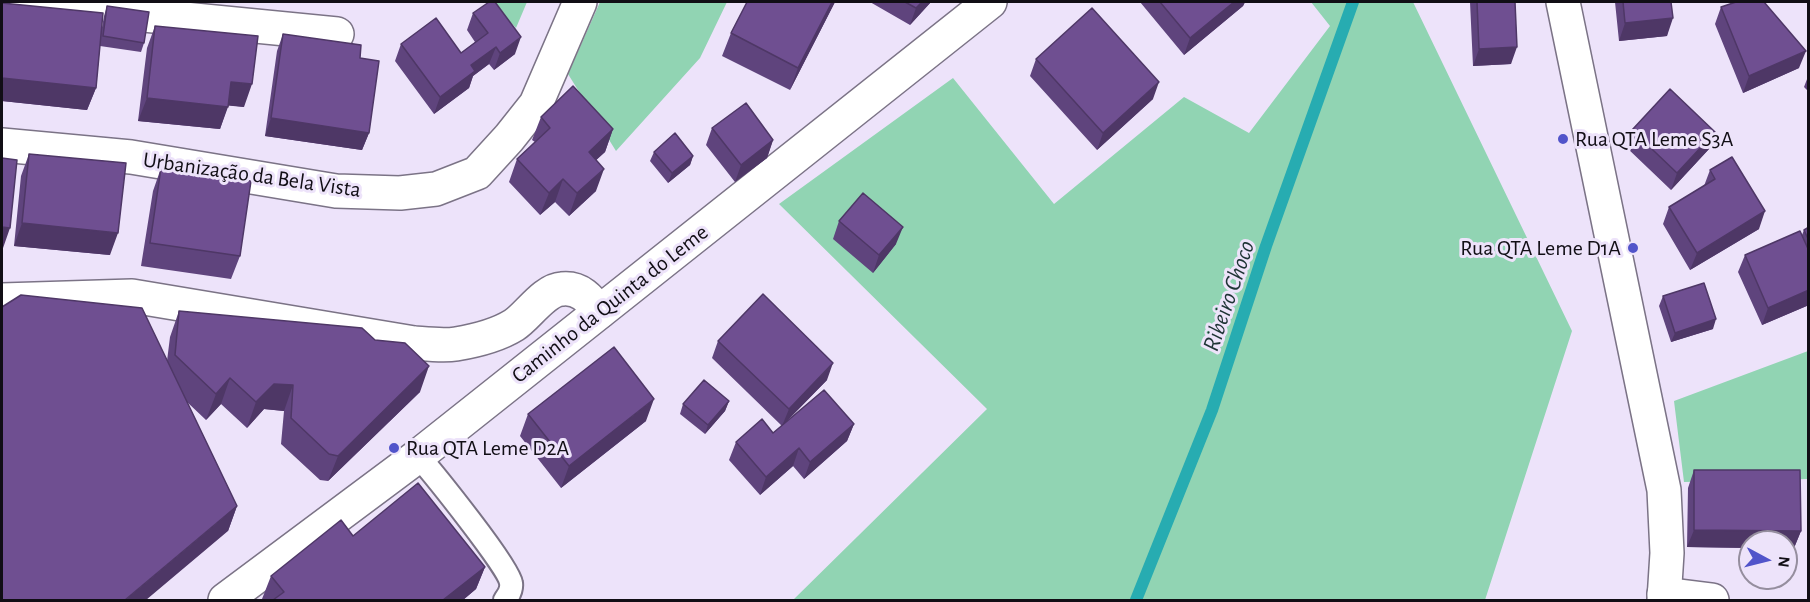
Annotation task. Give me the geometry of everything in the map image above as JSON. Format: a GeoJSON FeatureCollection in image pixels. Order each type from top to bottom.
{"type":"FeatureCollection","features":[{"type":"Feature","properties":{"kind":"street"},"geometry":{"type":"LineString","coordinates":[[12,2],[336,34]]}},
{"type":"Feature","properties":{"kind":"street","name":"Urbanização da Bela Vista"},"geometry":{"type":"LineString","coordinates":[[2,145],[130,157],[336,192],[400,193],[436,189],[477,173],[536,104],[580,2]]}},
{"type":"Feature","properties":{"kind":"street","name":"Caminho da Quinta do Leme"},"geometry":{"type":"LineString","coordinates":[[225,600],[418,456],[990,2]]}},
{"type":"Feature","properties":{"kind":"street"},"geometry":{"type":"LineString","coordinates":[[1563,2],[1664,490],[1667,553],[1664,597],[1713,600]]}},
{"type":"Feature","properties":{"kind":"street"},"geometry":{"type":"LineString","coordinates":[[2,300],[132,296],[414,343],[454,345],[482,338],[514,325],[540,301],[560,288],[576,290],[589,298],[599,312]]}},
{"type":"Feature","properties":{"kind":"lane"},"geometry":{"type":"LineString","coordinates":[[418,456],[500,563],[511,583],[505,600]]}},
{"type":"Feature","properties":{"kind":"green space"},"geometry":{"type":"Polygon","coordinates":[[[491,2],[527,2],[516,28],[491,2]]]}},
{"type":"Feature","properties":{"kind":"green space"},"geometry":{"type":"Polygon","coordinates":[[[600,2],[727,2],[700,58],[616,151],[568,74],[600,2]]]}},
{"type":"Feature","properties":{"kind":"green space"},"geometry":{"type":"Polygon","coordinates":[[[1311,2],[1413,2],[1572,331],[1485,600],[793,600],[987,409],[779,204],[953,78],[1054,204],[1184,97],[1249,133],[1330,26],[1311,2]]]}},
{"type":"Feature","properties":{"kind":"green space"},"geometry":{"type":"Polygon","coordinates":[[[1808,351],[1808,479],[1684,482],[1674,401],[1808,351]]]}},
{"type":"Feature","properties":{"kind":"building"},"geometry":{"type":"Polygon","coordinates":[[[489,2],[495,2],[521,37],[500,53],[496,47],[471,65],[475,71],[440,97],[401,44],[436,18],[461,53],[488,33],[473,13],[489,2]]]}},
{"type":"Feature","properties":{"kind":"building"},"geometry":{"type":"Polygon","coordinates":[[[747,2],[832,2],[798,68],[731,33],[747,2]]]}},
{"type":"Feature","properties":{"kind":"building"},"geometry":{"type":"Polygon","coordinates":[[[905,2],[922,2],[916,8],[905,2]]]}},
{"type":"Feature","properties":{"kind":"building"},"geometry":{"type":"Polygon","coordinates":[[[1160,2],[1234,2],[1190,38],[1160,2]]]}},
{"type":"Feature","properties":{"kind":"building"},"geometry":{"type":"Polygon","coordinates":[[[1477,2],[1515,2],[1517,47],[1479,49],[1477,2]]]}},
{"type":"Feature","properties":{"kind":"building"},"geometry":{"type":"Polygon","coordinates":[[[1623,2],[1671,2],[1673,18],[1625,23],[1623,2]]]}},
{"type":"Feature","properties":{"kind":"building"},"geometry":{"type":"Polygon","coordinates":[[[1736,2],[1764,2],[1806,51],[1749,76],[1721,7],[1736,2]]]}},
{"type":"Feature","properties":{"kind":"building"},"geometry":{"type":"Polygon","coordinates":[[[2,3],[103,13],[96,88],[2,78],[2,3]]]}},
{"type":"Feature","properties":{"kind":"building"},"geometry":{"type":"Polygon","coordinates":[[[107,6],[149,12],[144,43],[103,36],[107,6]]]}},
{"type":"Feature","properties":{"kind":"building"},"geometry":{"type":"Polygon","coordinates":[[[1092,8],[1159,82],[1103,133],[1036,59],[1092,8]]]}},
{"type":"Feature","properties":{"kind":"building"},"geometry":{"type":"Polygon","coordinates":[[[155,26],[258,36],[252,84],[231,82],[228,107],[147,98],[155,26]]]}},
{"type":"Feature","properties":{"kind":"building"},"geometry":{"type":"Polygon","coordinates":[[[283,34],[361,45],[360,58],[379,61],[369,133],[271,118],[283,34]]]}},
{"type":"Feature","properties":{"kind":"building"},"geometry":{"type":"Polygon","coordinates":[[[573,86],[613,129],[589,152],[604,169],[577,193],[563,179],[549,193],[517,159],[550,128],[541,117],[573,86]]]}},
{"type":"Feature","properties":{"kind":"building"},"geometry":{"type":"Polygon","coordinates":[[[1670,89],[1715,132],[1677,173],[1632,130],[1670,89]]]}},
{"type":"Feature","properties":{"kind":"building"},"geometry":{"type":"Polygon","coordinates":[[[746,103],[773,140],[741,165],[712,128],[746,103]]]}},
{"type":"Feature","properties":{"kind":"building"},"geometry":{"type":"Polygon","coordinates":[[[675,133],[693,156],[672,173],[654,152],[675,133]]]}},
{"type":"Feature","properties":{"kind":"building"},"geometry":{"type":"Polygon","coordinates":[[[29,154],[126,163],[118,233],[22,223],[29,154]]]}},
{"type":"Feature","properties":{"kind":"building"},"geometry":{"type":"Polygon","coordinates":[[[1732,157],[1765,211],[1697,253],[1669,207],[1715,179],[1710,170],[1732,157]]]}},
{"type":"Feature","properties":{"kind":"building"},"geometry":{"type":"Polygon","coordinates":[[[2,158],[17,160],[10,228],[2,227],[2,158]]]}},
{"type":"Feature","properties":{"kind":"building"},"geometry":{"type":"Polygon","coordinates":[[[161,168],[251,181],[240,256],[150,243],[161,168]]]}},
{"type":"Feature","properties":{"kind":"building"},"geometry":{"type":"Polygon","coordinates":[[[863,193],[903,227],[879,255],[839,221],[863,193]]]}},
{"type":"Feature","properties":{"kind":"building"},"geometry":{"type":"Polygon","coordinates":[[[1809,227],[1809,241],[1804,230],[1809,227]]]}},
{"type":"Feature","properties":{"kind":"building"},"geometry":{"type":"Polygon","coordinates":[[[1800,231],[1809,251],[1809,290],[1768,308],[1745,255],[1800,231]]]}},
{"type":"Feature","properties":{"kind":"building"},"geometry":{"type":"Polygon","coordinates":[[[1704,283],[1716,319],[1675,333],[1663,296],[1704,283]]]}},
{"type":"Feature","properties":{"kind":"building"},"geometry":{"type":"Polygon","coordinates":[[[763,294],[833,363],[789,409],[718,341],[763,294]]]}},
{"type":"Feature","properties":{"kind":"building"},"geometry":{"type":"Polygon","coordinates":[[[21,295],[142,308],[237,506],[125,600],[2,600],[2,307],[21,295]]]}},
{"type":"Feature","properties":{"kind":"building"},"geometry":{"type":"Polygon","coordinates":[[[179,311],[362,328],[375,340],[405,343],[429,366],[338,456],[329,454],[291,418],[293,385],[274,384],[256,402],[230,378],[216,394],[175,355],[179,311]]]}},
{"type":"Feature","properties":{"kind":"building"},"geometry":{"type":"Polygon","coordinates":[[[614,347],[654,399],[569,466],[528,414],[614,347]]]}},
{"type":"Feature","properties":{"kind":"building"},"geometry":{"type":"Polygon","coordinates":[[[704,380],[729,401],[708,425],[683,404],[704,380]]]}},
{"type":"Feature","properties":{"kind":"building"},"geometry":{"type":"Polygon","coordinates":[[[824,390],[854,424],[810,462],[799,448],[766,477],[736,442],[762,419],[773,433],[824,390]]]}},
{"type":"Feature","properties":{"kind":"building"},"geometry":{"type":"Polygon","coordinates":[[[1694,470],[1800,470],[1801,531],[1694,530],[1694,470]]]}},
{"type":"Feature","properties":{"kind":"building"},"geometry":{"type":"Polygon","coordinates":[[[418,483],[485,567],[443,600],[273,600],[284,592],[271,576],[341,520],[353,536],[418,483]]]}},
{"type":"Feature","properties":{"kind":"waterway","name":"Ribeiro Choco"},"geometry":{"type":"LineString","coordinates":[[1136,600],[1212,410],[1266,246],[1353,2]]}},
{"type":"Feature","properties":{"kind":"place","name":"Rua QTA Leme S3A"},"geometry":{"type":"Point","coordinates":[1563,139]}},
{"type":"Feature","properties":{"kind":"place","name":"Rua QTA Leme D1A"},"geometry":{"type":"Point","coordinates":[1633,248]}},
{"type":"Feature","properties":{"kind":"place","name":"Rua QTA Leme D2A"},"geometry":{"type":"Point","coordinates":[394,448]}}]}
